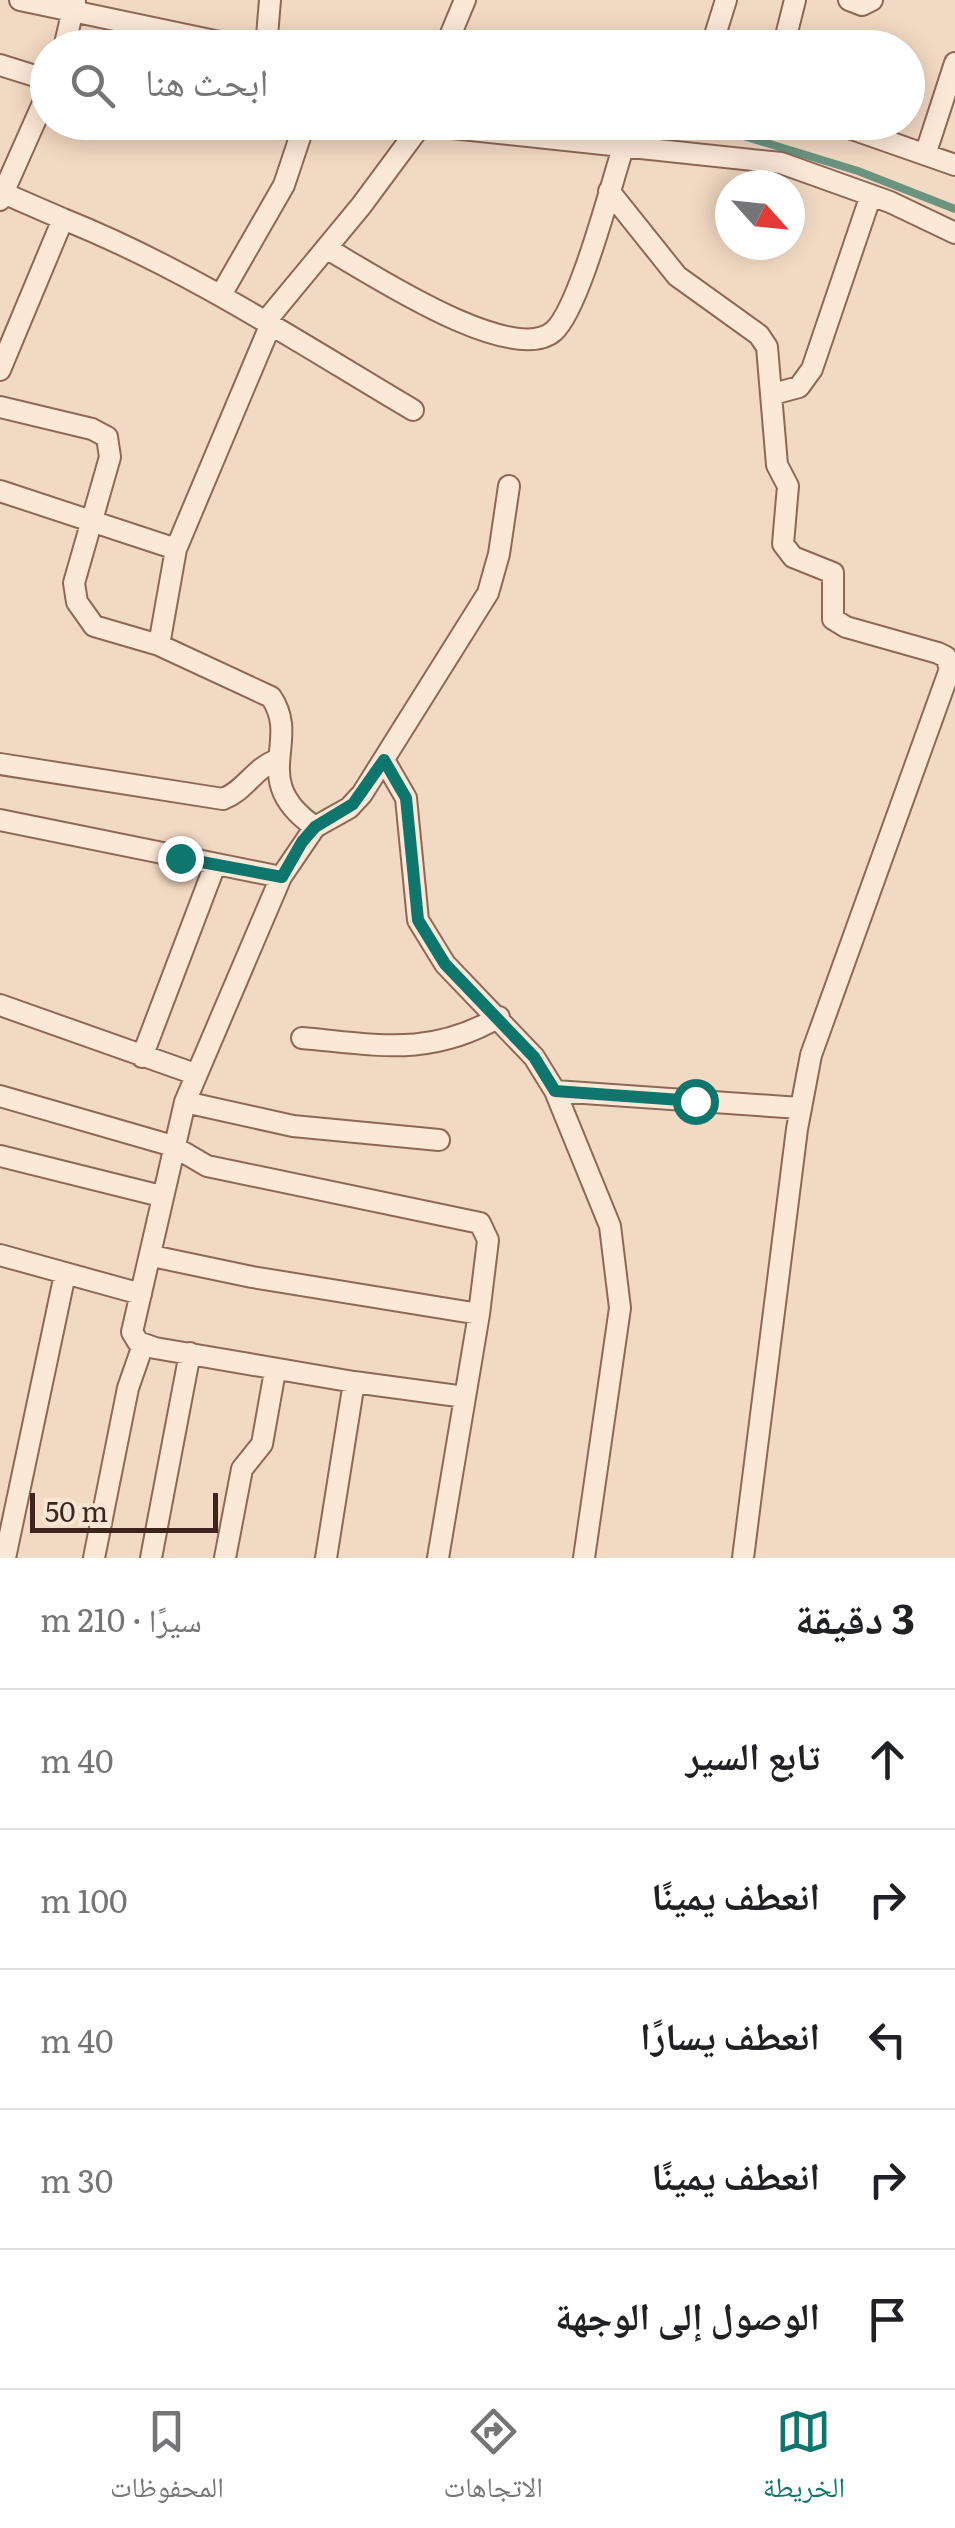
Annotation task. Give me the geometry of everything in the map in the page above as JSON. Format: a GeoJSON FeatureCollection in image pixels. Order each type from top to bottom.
{"type":"FeatureCollection","features":[{"type":"Feature","properties":{"kind":"street"},"geometry":{"type":"LineString","coordinates":[[20,0],[74,7],[172,30]]}},
{"type":"Feature","properties":{"kind":"street"},"geometry":{"type":"LineString","coordinates":[[268,30],[270,0]]}},
{"type":"Feature","properties":{"kind":"street"},"geometry":{"type":"LineString","coordinates":[[452,30],[465,0]]}},
{"type":"Feature","properties":{"kind":"street"},"geometry":{"type":"LineString","coordinates":[[716,30],[726,0]]}},
{"type":"Feature","properties":{"kind":"street"},"geometry":{"type":"LineString","coordinates":[[788,30],[795,0]]}},
{"type":"Feature","properties":{"kind":"street"},"geometry":{"type":"LineString","coordinates":[[850,0],[862,5],[872,0]]}},
{"type":"Feature","properties":{"kind":"street"},"geometry":{"type":"LineString","coordinates":[[926,152],[955,64]]}},
{"type":"Feature","properties":{"kind":"street"},"geometry":{"type":"LineString","coordinates":[[0,65],[30,74]]}},
{"type":"Feature","properties":{"kind":"street"},"geometry":{"type":"LineString","coordinates":[[30,133],[2,196],[135,248],[222,293],[414,410]]}},
{"type":"Feature","properties":{"kind":"street"},"geometry":{"type":"LineString","coordinates":[[222,293],[284,184],[299,140]]}},
{"type":"Feature","properties":{"kind":"street"},"geometry":{"type":"LineString","coordinates":[[159,646],[176,549],[268,324],[412,140]]}},
{"type":"Feature","properties":{"kind":"street"},"geometry":{"type":"LineString","coordinates":[[570,140],[781,163],[871,195],[955,233]]}},
{"type":"Feature","properties":{"kind":"street"},"geometry":{"type":"LineString","coordinates":[[326,248],[443,314],[505,338],[540,339],[561,322],[625,140]]}},
{"type":"Feature","properties":{"kind":"street"},"geometry":{"type":"LineString","coordinates":[[888,140],[955,165]]}},
{"type":"Feature","properties":{"kind":"street"},"geometry":{"type":"LineString","coordinates":[[608,191],[677,276],[764,340],[770,356],[777,464],[788,486],[784,548],[833,574],[832,612],[840,624],[938,653],[946,657],[950,669],[823,1014],[800,1108],[743,1558]]}},
{"type":"Feature","properties":{"kind":"street"},"geometry":{"type":"LineString","coordinates":[[773,394],[799,386],[812,369],[871,195]]}},
{"type":"Feature","properties":{"kind":"street"},"geometry":{"type":"LineString","coordinates":[[0,370],[63,219]]}},
{"type":"Feature","properties":{"kind":"street"},"geometry":{"type":"LineString","coordinates":[[0,406],[92,428],[107,437],[110,457],[74,583],[77,602],[94,626],[159,646],[271,697],[279,714],[277,760],[284,798],[315,827]]}},
{"type":"Feature","properties":{"kind":"street"},"geometry":{"type":"LineString","coordinates":[[465,1397],[275,1371],[143,1345],[132,1332],[185,1102],[282,877],[315,827],[353,804],[488,593],[499,554],[509,486]]}},
{"type":"Feature","properties":{"kind":"street"},"geometry":{"type":"LineString","coordinates":[[0,490],[176,549]]}},
{"type":"Feature","properties":{"kind":"street"},"geometry":{"type":"LineString","coordinates":[[0,764],[223,798],[236,793],[262,766],[277,760]]}},
{"type":"Feature","properties":{"kind":"street"},"geometry":{"type":"LineString","coordinates":[[384,760],[406,798],[418,920],[445,964],[500,1017],[534,1057],[555,1091],[596,1184],[618,1268],[620,1308],[615,1358],[584,1558]]}},
{"type":"Feature","properties":{"kind":"street"},"geometry":{"type":"LineString","coordinates":[[0,820],[282,877]]}},
{"type":"Feature","properties":{"kind":"street"},"geometry":{"type":"LineString","coordinates":[[142,1057],[215,865]]}},
{"type":"Feature","properties":{"kind":"street"},"geometry":{"type":"LineString","coordinates":[[0,1004],[195,1074]]}},
{"type":"Feature","properties":{"kind":"street"},"geometry":{"type":"LineString","coordinates":[[302,1038],[390,1046],[440,1044],[467,1036],[500,1017]]}},
{"type":"Feature","properties":{"kind":"street"},"geometry":{"type":"LineString","coordinates":[[555,1091],[800,1108]]}},
{"type":"Feature","properties":{"kind":"street"},"geometry":{"type":"LineString","coordinates":[[0,1096],[173,1146],[207,1166],[480,1223],[488,1240],[479,1314],[438,1558]]}},
{"type":"Feature","properties":{"kind":"street"},"geometry":{"type":"LineString","coordinates":[[185,1102],[293,1126],[439,1140]]}},
{"type":"Feature","properties":{"kind":"street"},"geometry":{"type":"LineString","coordinates":[[0,1156],[162,1196]]}},
{"type":"Feature","properties":{"kind":"street"},"geometry":{"type":"LineString","coordinates":[[0,1256],[141,1294]]}},
{"type":"Feature","properties":{"kind":"street"},"geometry":{"type":"LineString","coordinates":[[152,1256],[252,1278],[479,1314]]}},
{"type":"Feature","properties":{"kind":"street"},"geometry":{"type":"LineString","coordinates":[[5,1558],[65,1274]]}},
{"type":"Feature","properties":{"kind":"street"},"geometry":{"type":"LineString","coordinates":[[94,1558],[128,1388],[143,1345]]}},
{"type":"Feature","properties":{"kind":"street"},"geometry":{"type":"LineString","coordinates":[[151,1558],[190,1353]]}},
{"type":"Feature","properties":{"kind":"street"},"geometry":{"type":"LineString","coordinates":[[225,1558],[242,1469],[262,1444],[275,1371]]}},
{"type":"Feature","properties":{"kind":"street"},"geometry":{"type":"LineString","coordinates":[[326,1558],[354,1382]]}},
{"type":"Feature","properties":{"kind":"waterway"},"geometry":{"type":"LineString","coordinates":[[757,140],[858,171],[955,209]]}},
{"type":"Feature","properties":{"kind":"route"},"geometry":{"type":"LineString","coordinates":[[180,858],[282,877],[315,827],[353,804],[384,760],[406,798],[418,920],[445,964],[500,1017],[534,1057],[555,1091],[695,1101]]}}]}
